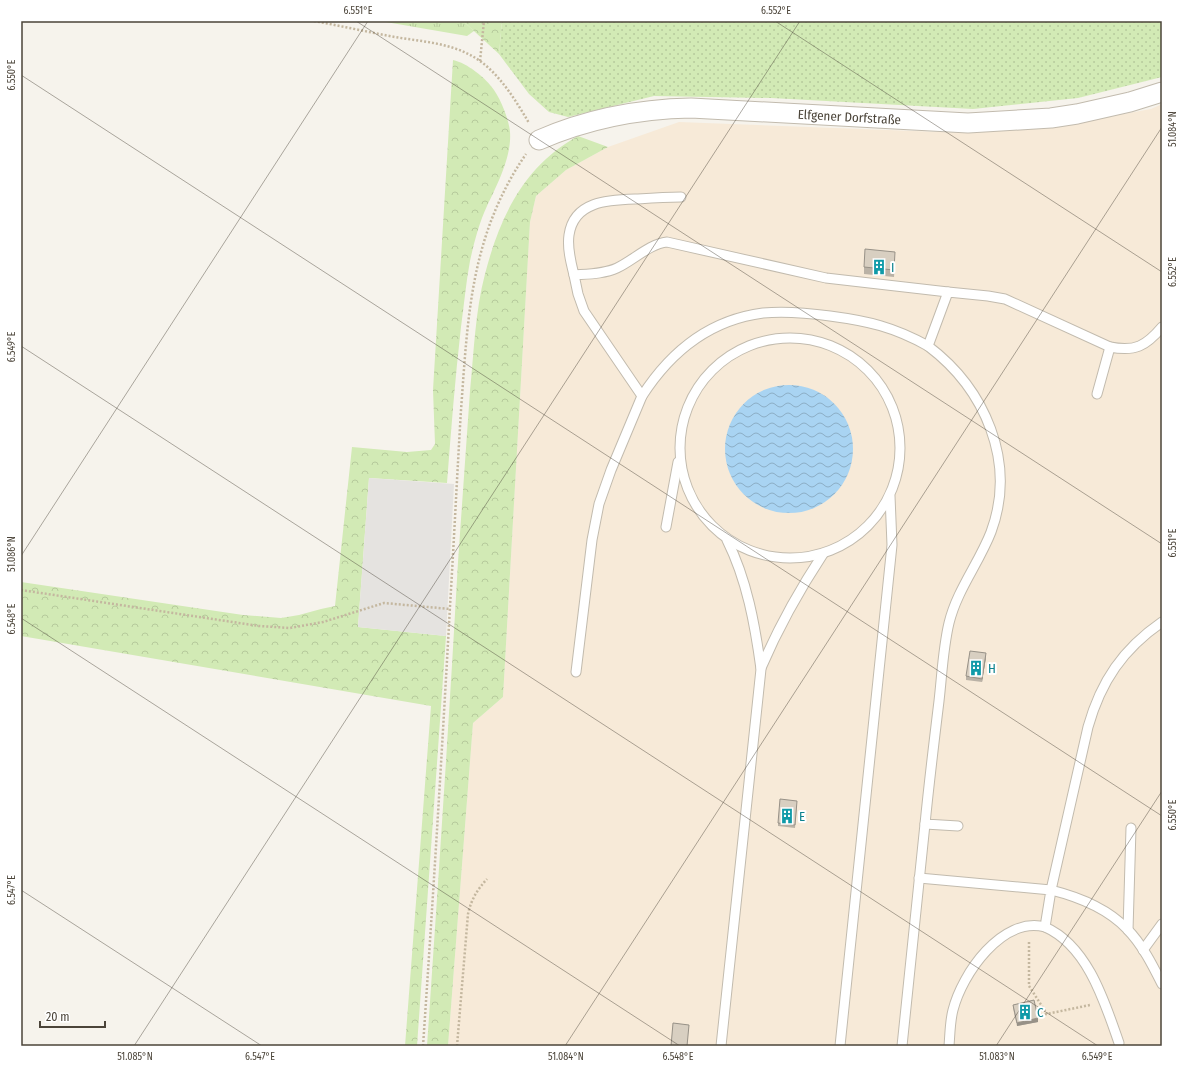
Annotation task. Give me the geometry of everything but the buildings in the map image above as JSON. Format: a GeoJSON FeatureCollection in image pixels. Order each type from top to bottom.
{"type":"FeatureCollection","features":[{"type":"Feature","properties":{"kind":"street","name":"Elfgener Dorfstraße"},"geometry":{"type":"LineString","coordinates":[[539,140],[593,121],[632,113],[672,108],[968,123],[1051,118],[1116,105],[1162,92]]}},
{"type":"Feature","properties":{"kind":"lane"},"geometry":{"type":"LineString","coordinates":[[642,396],[584,311],[578,294],[574,275],[568,244],[569,234],[574,220],[583,210],[597,203],[616,200],[681,197]]}},
{"type":"Feature","properties":{"kind":"lane"},"geometry":{"type":"LineString","coordinates":[[574,275],[598,273],[615,269],[656,245],[667,242],[826,278],[1005,299],[1110,347],[1124,350],[1138,347],[1152,338],[1162,327]]}},
{"type":"Feature","properties":{"kind":"lane"},"geometry":{"type":"LineString","coordinates":[[928,346],[948,292]]}},
{"type":"Feature","properties":{"kind":"lane"},"geometry":{"type":"LineString","coordinates":[[576,672],[592,540],[599,504],[611,470],[642,396],[663,368],[689,343],[723,323],[750,315],[775,312],[800,313],[862,321],[890,328],[912,337],[928,346],[953,367],[976,398],[988,422],[995,441],[1000,480],[997,509],[991,532],[957,601],[948,626],[919,878],[902,1046]]}},
{"type":"Feature","properties":{"kind":"lane"},"geometry":{"type":"LineString","coordinates":[[666,527],[680,453],[682,428],[691,400],[700,384],[726,358],[759,342],[777,338],[813,340],[831,345],[847,353],[862,364],[874,376],[885,391],[893,408],[901,443],[897,479],[890,496],[881,512],[865,530],[856,538],[840,547],[823,554],[796,559],[774,558],[757,554],[728,540],[714,529],[693,502],[686,486],[680,453]]}},
{"type":"Feature","properties":{"kind":"lane"},"geometry":{"type":"LineString","coordinates":[[1097,394],[1110,347]]}},
{"type":"Feature","properties":{"kind":"lane"},"geometry":{"type":"LineString","coordinates":[[840,1046],[892,545],[890,496]]}},
{"type":"Feature","properties":{"kind":"lane"},"geometry":{"type":"LineString","coordinates":[[721,1046],[761,669],[748,599],[735,555],[728,540]]}},
{"type":"Feature","properties":{"kind":"lane"},"geometry":{"type":"LineString","coordinates":[[761,669],[780,624],[802,585],[823,554]]}},
{"type":"Feature","properties":{"kind":"lane"},"geometry":{"type":"LineString","coordinates":[[1045,927],[1051,890],[1094,705],[1104,683],[1117,664],[1147,632],[1162,622]]}},
{"type":"Feature","properties":{"kind":"lane"},"geometry":{"type":"LineString","coordinates":[[925,824],[958,826]]}},
{"type":"Feature","properties":{"kind":"lane"},"geometry":{"type":"LineString","coordinates":[[1128,930],[1131,828]]}},
{"type":"Feature","properties":{"kind":"lane"},"geometry":{"type":"LineString","coordinates":[[919,878],[1051,890],[1069,894],[1087,901],[1106,912],[1128,930],[1143,950],[1162,984]]}},
{"type":"Feature","properties":{"kind":"lane"},"geometry":{"type":"LineString","coordinates":[[1143,950],[1162,924]]}},
{"type":"Feature","properties":{"kind":"lane"},"geometry":{"type":"LineString","coordinates":[[949,1046],[953,1010],[961,987],[974,965],[992,945],[1017,929],[1029,925],[1045,927],[1062,937],[1079,956],[1088,970],[1104,1002],[1119,1043]]}},
{"type":"Feature","properties":{"kind":"path"},"geometry":{"type":"LineString","coordinates":[[314,21],[452,47],[480,61],[499,79],[523,113],[539,140],[522,160],[501,197],[484,239],[474,281],[466,331],[423,1046]]}},
{"type":"Feature","properties":{"kind":"path"},"geometry":{"type":"LineString","coordinates":[[480,61],[484,21]]}},
{"type":"Feature","properties":{"kind":"path"},"geometry":{"type":"LineString","coordinates":[[21,590],[260,626],[290,628],[323,622],[384,602],[450,609]]}},
{"type":"Feature","properties":{"kind":"path"},"geometry":{"type":"LineString","coordinates":[[457,1046],[468,914],[472,899],[487,879]]}},
{"type":"Feature","properties":{"kind":"path"},"geometry":{"type":"LineString","coordinates":[[1029,925],[1029,986],[1047,1014]]}},
{"type":"Feature","properties":{"kind":"path"},"geometry":{"type":"LineString","coordinates":[[1036,1016],[1104,1002]]}},
{"type":"Feature","properties":{"kind":"shaded area"},"geometry":{"type":"Polygon","coordinates":[[[1162,104],[1162,1046],[448,1046],[473,723],[503,697],[530,222],[536,196],[566,170],[608,147],[679,122],[968,133],[1051,127],[1151,109],[1162,104]]]}},
{"type":"Feature","properties":{"kind":"shaded area"},"geometry":{"type":"Polygon","coordinates":[[[369,478],[454,484],[446,636],[358,627],[369,478]]]}},
{"type":"Feature","properties":{"kind":"green space"},"geometry":{"type":"Polygon","coordinates":[[[380,21],[463,21],[474,31],[467,36],[380,21]]]}},
{"type":"Feature","properties":{"kind":"green space"},"geometry":{"type":"Polygon","coordinates":[[[463,21],[502,21],[499,54],[463,21]]]}},
{"type":"Feature","properties":{"kind":"green space"},"geometry":{"type":"Polygon","coordinates":[[[502,21],[1162,21],[1162,77],[1078,98],[973,109],[771,98],[654,96],[568,117],[549,112],[529,94],[499,54],[502,21]]]}},
{"type":"Feature","properties":{"kind":"green space"},"geometry":{"type":"Polygon","coordinates":[[[453,60],[464,64],[476,72],[491,85],[497,94],[508,122],[510,132],[509,151],[503,170],[482,219],[470,261],[459,346],[447,483],[369,478],[358,627],[446,636],[417,1046],[405,1046],[431,706],[21,636],[21,582],[243,615],[281,618],[335,606],[352,447],[407,452],[431,450],[435,444],[433,390],[453,60]]]}},
{"type":"Feature","properties":{"kind":"green space"},"geometry":{"type":"Polygon","coordinates":[[[578,136],[608,147],[566,170],[536,196],[530,222],[503,697],[473,723],[448,1046],[427,1046],[458,562],[470,391],[479,303],[485,274],[498,232],[517,194],[543,162],[559,148],[578,136]]]}},
{"type":"Feature","properties":{"kind":"water"},"geometry":{"type":"Polygon","coordinates":[[[789,385],[813,390],[834,404],[848,425],[853,449],[848,473],[834,494],[813,508],[789,513],[765,508],[744,494],[730,473],[725,449],[730,425],[744,404],[765,390],[789,385]]]}},
{"type":"Feature","properties":{"kind":"place","name":"I"},"geometry":{"type":"Point","coordinates":[879,267]}},
{"type":"Feature","properties":{"kind":"place","name":"H"},"geometry":{"type":"Point","coordinates":[976,668]}},
{"type":"Feature","properties":{"kind":"place","name":"E"},"geometry":{"type":"Point","coordinates":[787,816]}},
{"type":"Feature","properties":{"kind":"place","name":"C"},"geometry":{"type":"Point","coordinates":[1025,1012]}}]}
